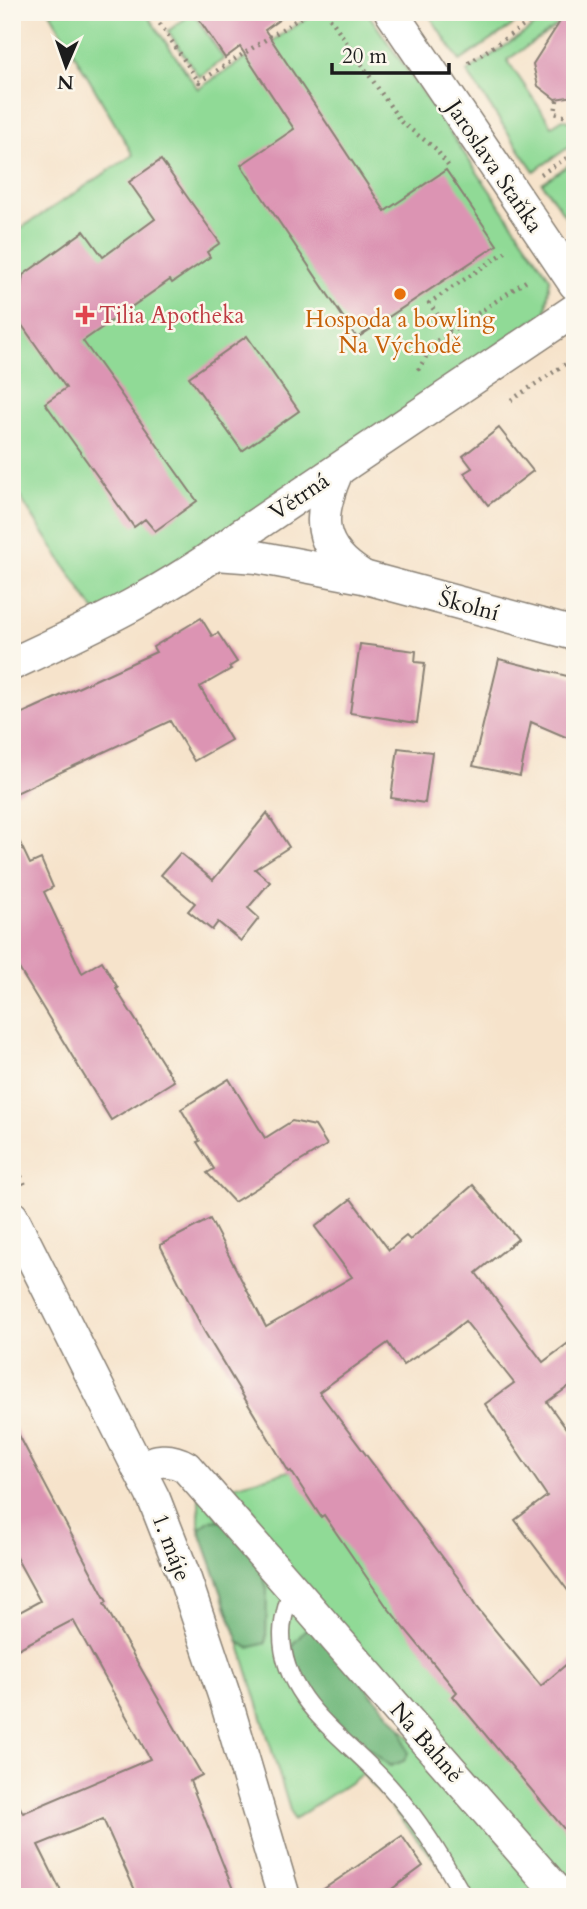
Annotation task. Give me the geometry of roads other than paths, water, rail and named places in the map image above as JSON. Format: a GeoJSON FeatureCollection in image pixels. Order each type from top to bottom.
{"type":"FeatureCollection","features":[{"type":"Feature","properties":{"kind":"street","name":"Jaroslava Staňka"},"geometry":{"type":"LineString","coordinates":[[391,12],[575,284]]}},
{"type":"Feature","properties":{"kind":"street","name":"Větrná"},"geometry":{"type":"LineString","coordinates":[[12,664],[108,620],[216,554],[575,310]]}},
{"type":"Feature","properties":{"kind":"street","name":"Školní"},"geometry":{"type":"LineString","coordinates":[[337,471],[326,500],[324,529],[336,556],[363,577]]}},
{"type":"Feature","properties":{"kind":"street","name":"Školní"},"geometry":{"type":"LineString","coordinates":[[216,554],[257,557],[363,577],[575,634]]}},
{"type":"Feature","properties":{"kind":"street","name":"1. máje"},"geometry":{"type":"LineString","coordinates":[[12,1217],[154,1499],[226,1701],[284,1897]]}},
{"type":"Feature","properties":{"kind":"street","name":"Na Bahně"},"geometry":{"type":"LineString","coordinates":[[138,1468],[161,1460],[173,1461],[186,1467],[562,1897]]}},
{"type":"Feature","properties":{"kind":"lane"},"geometry":{"type":"LineString","coordinates":[[292,1586],[282,1632],[283,1651],[294,1683],[309,1706],[363,1757],[415,1817],[464,1897]]}},
{"type":"Feature","properties":{"kind":"place","name":"Hospoda a bowling Na Východě"},"geometry":{"type":"Point","coordinates":[400,294]}},
{"type":"Feature","properties":{"kind":"place","name":"Tilia Apotheka"},"geometry":{"type":"Point","coordinates":[85,315]}}]}
